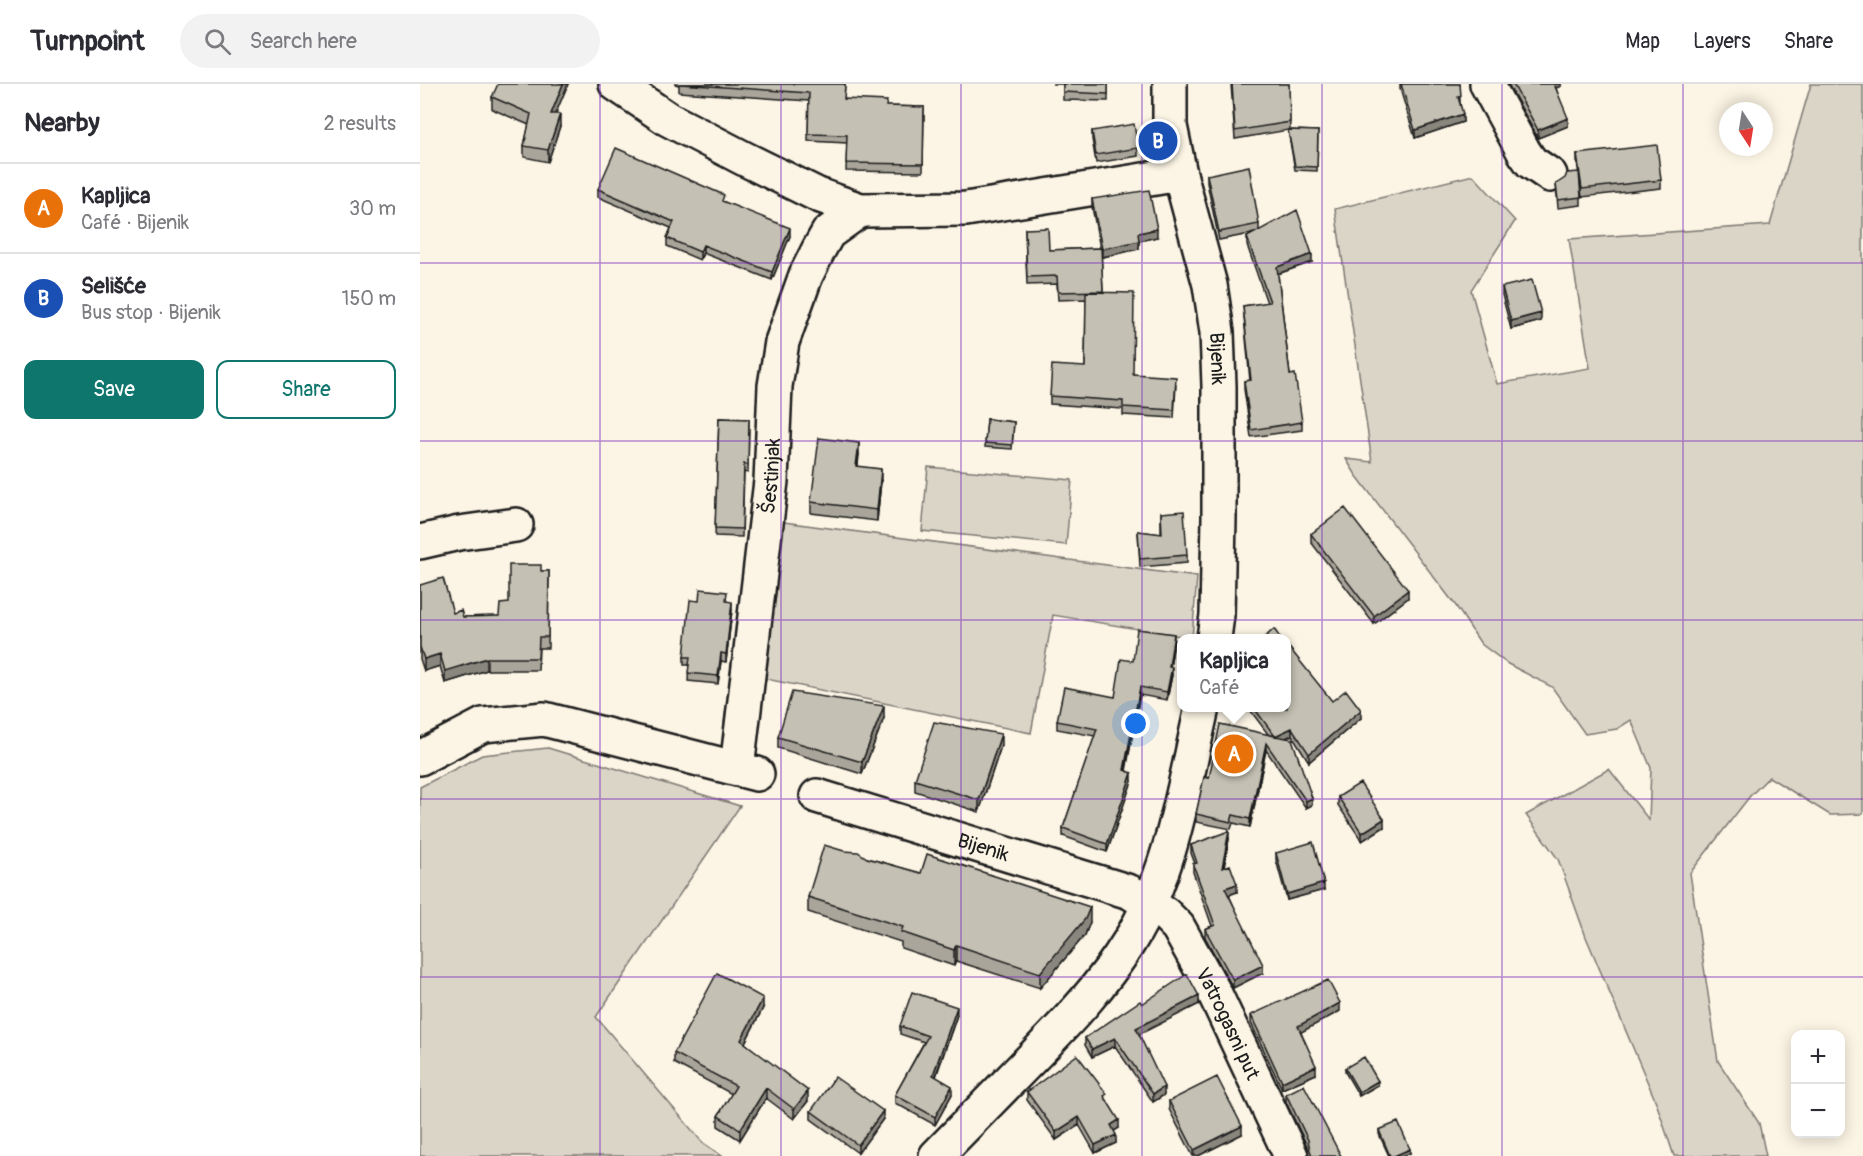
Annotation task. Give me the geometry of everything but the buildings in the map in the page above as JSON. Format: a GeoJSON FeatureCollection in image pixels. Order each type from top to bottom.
{"type":"FeatureCollection","features":[{"type":"Feature","properties":{"kind":"street"},"geometry":{"type":"LineString","coordinates":[[616,84],[668,119],[743,158],[818,195],[860,210],[966,209],[1180,174]]}},
{"type":"Feature","properties":{"kind":"street","name":"Bijenik"},"geometry":{"type":"LineString","coordinates":[[1170,84],[1170,126],[1180,174],[1210,285],[1217,332],[1219,518],[1215,634]]}},
{"type":"Feature","properties":{"kind":"street"},"geometry":{"type":"LineString","coordinates":[[1487,84],[1524,152],[1531,162],[1550,175]]}},
{"type":"Feature","properties":{"kind":"street","name":"Šestinjak"},"geometry":{"type":"LineString","coordinates":[[420,758],[483,725],[544,719],[747,771],[775,386],[782,342],[806,275],[828,233],[860,210]]}},
{"type":"Feature","properties":{"kind":"street"},"geometry":{"type":"LineString","coordinates":[[420,542],[516,525]]}},
{"type":"Feature","properties":{"kind":"street"},"geometry":{"type":"LineString","coordinates":[[936,1156],[1072,1018],[1130,942],[1149,902],[1167,854],[1201,712]]}},
{"type":"Feature","properties":{"kind":"street","name":"Bijenik"},"geometry":{"type":"LineString","coordinates":[[817,796],[1130,892],[1149,902]]}},
{"type":"Feature","properties":{"kind":"street","name":"Vatrogasni put"},"geometry":{"type":"LineString","coordinates":[[1149,902],[1178,927],[1191,950],[1215,994],[1291,1156]]}},
{"type":"Feature","properties":{"kind":"shaded area"},"geometry":{"type":"Polygon","coordinates":[[[1811,84],[1863,84],[1863,814],[1830,815],[1769,777],[1750,796],[1690,873],[1718,1061],[1759,1123],[1766,1156],[1674,1156],[1656,1102],[1586,937],[1558,859],[1526,815],[1609,769],[1649,820],[1651,768],[1631,720],[1617,729],[1585,734],[1552,687],[1508,664],[1481,644],[1456,606],[1346,459],[1372,462],[1335,209],[1473,175],[1515,221],[1471,290],[1497,384],[1590,368],[1569,239],[1770,225],[1811,84]]]}},
{"type":"Feature","properties":{"kind":"shaded area"},"geometry":{"type":"Polygon","coordinates":[[[928,467],[1072,480],[1066,545],[922,531],[928,467]]]}},
{"type":"Feature","properties":{"kind":"shaded area"},"geometry":{"type":"Polygon","coordinates":[[[776,521],[1197,577],[1192,634],[1177,636],[1053,615],[1031,733],[761,678],[776,521]]]}},
{"type":"Feature","properties":{"kind":"shaded area"},"geometry":{"type":"Polygon","coordinates":[[[548,748],[740,806],[596,1017],[702,1142],[722,1156],[420,1156],[420,787],[482,755],[548,748]]]}},
{"type":"Feature","properties":{"kind":"place","name":"Selišće"},"geometry":{"type":"Point","coordinates":[1158,141]}},
{"type":"Feature","properties":{"kind":"place","name":"Kapljica"},"geometry":{"type":"Point","coordinates":[1234,754]}}]}
